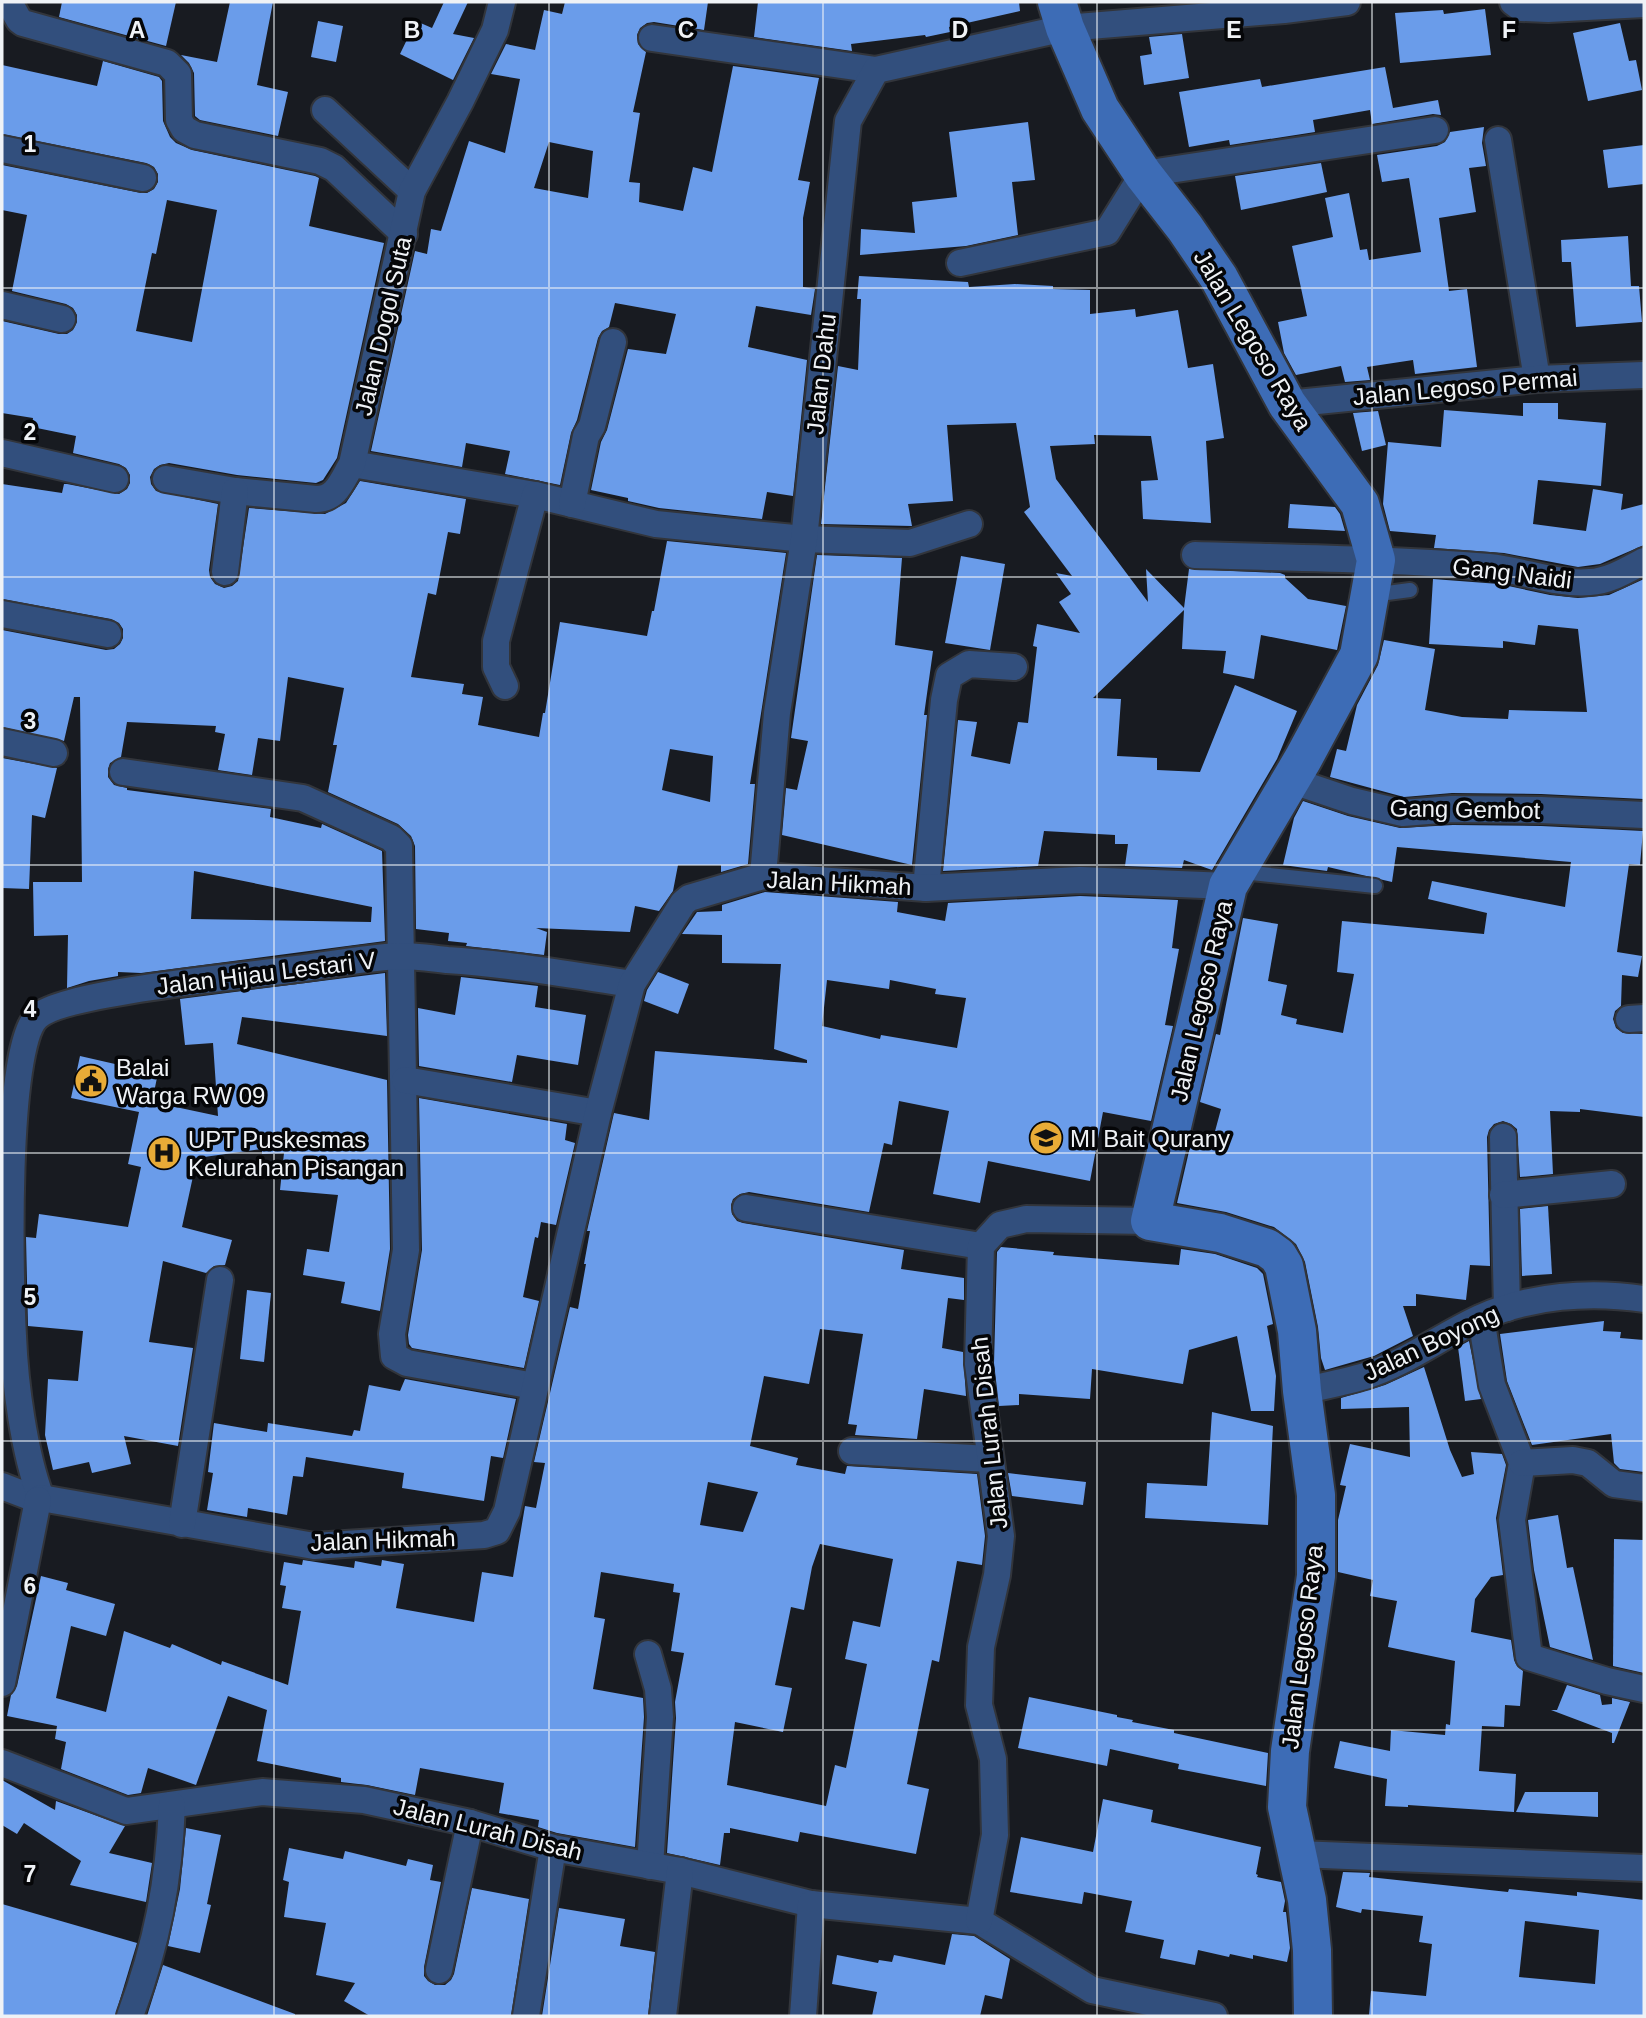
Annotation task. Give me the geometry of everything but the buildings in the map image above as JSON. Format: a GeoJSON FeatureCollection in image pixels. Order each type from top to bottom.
{"type":"FeatureCollection","features":[{"type":"Feature","properties":{"kind":"street"},"geometry":{"type":"LineString","coordinates":[[9,2],[23,23],[167,63],[178,74],[179,120],[184,129],[195,135],[320,161],[334,168],[404,234]]}},
{"type":"Feature","properties":{"kind":"street","name":"Jalan Dogol Suta"},"geometry":{"type":"LineString","coordinates":[[166,479],[235,491],[327,499],[334,494],[352,464],[412,191],[495,30],[502,2]]}},
{"type":"Feature","properties":{"kind":"street"},"geometry":{"type":"LineString","coordinates":[[652,38],[876,70],[1061,15],[1284,10],[1348,2]]}},
{"type":"Feature","properties":{"kind":"street"},"geometry":{"type":"LineString","coordinates":[[1513,2],[1521,8],[1644,4]]}},
{"type":"Feature","properties":{"kind":"street","name":"Jalan Legoso Raya"},"geometry":{"type":"LineString","coordinates":[[1061,15],[1100,109],[1143,174],[1219,278],[1287,404],[1360,504],[1373,578],[1359,655],[1232,879],[1150,1221],[1220,1233],[1267,1248],[1278,1256],[1284,1266],[1297,1331],[1316,1495],[1316,1576],[1290,1751],[1287,1807],[1307,1900],[1312,1950],[1313,2016]]}},
{"type":"Feature","properties":{"kind":"street","name":"Jalan Dahu"},"geometry":{"type":"LineString","coordinates":[[763,876],[777,713],[804,539],[848,121],[876,70]]}},
{"type":"Feature","properties":{"kind":"street"},"geometry":{"type":"LineString","coordinates":[[325,110],[412,191]]}},
{"type":"Feature","properties":{"kind":"street"},"geometry":{"type":"LineString","coordinates":[[960,263],[1107,232],[1143,174],[1435,130]]}},
{"type":"Feature","properties":{"kind":"street"},"geometry":{"type":"LineString","coordinates":[[1498,141],[1537,379]]}},
{"type":"Feature","properties":{"kind":"street"},"geometry":{"type":"LineString","coordinates":[[2,149],[143,178]]}},
{"type":"Feature","properties":{"kind":"street"},"geometry":{"type":"LineString","coordinates":[[2,305],[62,319]]}},
{"type":"Feature","properties":{"kind":"street"},"geometry":{"type":"LineString","coordinates":[[572,504],[586,436],[592,426],[613,342]]}},
{"type":"Feature","properties":{"kind":"street","name":"Jalan Legoso Permai"},"geometry":{"type":"LineString","coordinates":[[1287,404],[1537,379],[1644,375]]}},
{"type":"Feature","properties":{"kind":"street"},"geometry":{"type":"LineString","coordinates":[[2,453],[115,479]]}},
{"type":"Feature","properties":{"kind":"street"},"geometry":{"type":"LineString","coordinates":[[352,464],[535,495],[656,524],[804,539],[910,543],[969,524]]}},
{"type":"Feature","properties":{"kind":"street"},"geometry":{"type":"LineString","coordinates":[[225,572],[235,491]]}},
{"type":"Feature","properties":{"kind":"street"},"geometry":{"type":"LineString","coordinates":[[505,687],[495,667],[496,641],[535,495]]}},
{"type":"Feature","properties":{"kind":"street","name":"Gang Naidi"},"geometry":{"type":"LineString","coordinates":[[1195,555],[1373,578],[1509,569],[1578,583],[1607,579],[1644,561]]}},
{"type":"Feature","properties":{"kind":"street"},"geometry":{"type":"LineString","coordinates":[[2,614],[108,634]]}},
{"type":"Feature","properties":{"kind":"street"},"geometry":{"type":"LineString","coordinates":[[926,888],[944,699],[949,676],[969,664],[1014,667]]}},
{"type":"Feature","properties":{"kind":"street"},"geometry":{"type":"LineString","coordinates":[[2,742],[54,753]]}},
{"type":"Feature","properties":{"kind":"street"},"geometry":{"type":"LineString","coordinates":[[123,772],[303,798],[391,838],[398,846],[407,1250],[392,1334],[394,1356],[407,1363],[534,1386]]}},
{"type":"Feature","properties":{"kind":"street","name":"Gang Gembot"},"geometry":{"type":"LineString","coordinates":[[1290,780],[1352,801],[1403,813],[1452,809],[1644,815]]}},
{"type":"Feature","properties":{"kind":"street","name":"Jalan Hikmah"},"geometry":{"type":"LineString","coordinates":[[2,1486],[39,1499],[314,1546],[484,1535],[497,1531],[507,1511],[598,1113],[632,984],[683,902],[763,876],[926,888],[1080,880],[1232,879]]}},
{"type":"Feature","properties":{"kind":"street","name":"Jalan Hijau Lestari V"},"geometry":{"type":"LineString","coordinates":[[39,1499],[23,1419],[13,1338],[6,1167],[21,1054],[27,1031],[37,1016],[58,1005],[134,991],[399,956],[483,962],[632,984]]}},
{"type":"Feature","properties":{"kind":"street"},"geometry":{"type":"LineString","coordinates":[[405,1080],[598,1113]]}},
{"type":"Feature","properties":{"kind":"street"},"geometry":{"type":"LineString","coordinates":[[1503,1137],[1507,1308]]}},
{"type":"Feature","properties":{"kind":"street"},"geometry":{"type":"LineString","coordinates":[[1503,1195],[1612,1184]]}},
{"type":"Feature","properties":{"kind":"street"},"geometry":{"type":"LineString","coordinates":[[746,1208],[981,1246],[1000,1225],[1026,1219],[1150,1221]]}},
{"type":"Feature","properties":{"kind":"street","name":"Jalan Lurah Disah"},"geometry":{"type":"LineString","coordinates":[[979,1921],[995,1835],[993,1759],[979,1705],[981,1647],[997,1575],[1000,1536],[978,1352],[981,1246]]}},
{"type":"Feature","properties":{"kind":"street"},"geometry":{"type":"LineString","coordinates":[[182,1524],[220,1280]]}},
{"type":"Feature","properties":{"kind":"street","name":"Jalan Boyong"},"geometry":{"type":"LineString","coordinates":[[1302,1391],[1366,1376],[1406,1359],[1481,1318],[1507,1308],[1578,1295],[1621,1295],[1644,1299]]}},
{"type":"Feature","properties":{"kind":"street"},"geometry":{"type":"LineString","coordinates":[[1481,1318],[1492,1385],[1522,1463],[1512,1521],[1529,1657],[1606,1681],[1644,1689]]}},
{"type":"Feature","properties":{"kind":"street"},"geometry":{"type":"LineString","coordinates":[[852,1451],[989,1459]]}},
{"type":"Feature","properties":{"kind":"street"},"geometry":{"type":"LineString","coordinates":[[1522,1463],[1573,1460],[1588,1462],[1614,1484],[1644,1488]]}},
{"type":"Feature","properties":{"kind":"street"},"geometry":{"type":"LineString","coordinates":[[2,1683],[39,1499]]}},
{"type":"Feature","properties":{"kind":"street"},"geometry":{"type":"LineString","coordinates":[[648,1654],[658,1689],[660,1717],[650,1866]]}},
{"type":"Feature","properties":{"kind":"street","name":"Jalan Lurah Disah"},"geometry":{"type":"LineString","coordinates":[[2,1763],[131,1812],[262,1792],[364,1800],[470,1823],[553,1848],[680,1871],[811,1904],[979,1921],[1092,1990],[1214,2016]]}},
{"type":"Feature","properties":{"kind":"street"},"geometry":{"type":"LineString","coordinates":[[136,2015],[157,1934],[170,1854],[172,1805]]}},
{"type":"Feature","properties":{"kind":"street"},"geometry":{"type":"LineString","coordinates":[[439,1970],[470,1823]]}},
{"type":"Feature","properties":{"kind":"street"},"geometry":{"type":"LineString","coordinates":[[526,2016],[553,1848]]}},
{"type":"Feature","properties":{"kind":"street"},"geometry":{"type":"LineString","coordinates":[[1298,1854],[1644,1868]]}},
{"type":"Feature","properties":{"kind":"street"},"geometry":{"type":"LineString","coordinates":[[663,2016],[680,1871]]}},
{"type":"Feature","properties":{"kind":"street"},"geometry":{"type":"LineString","coordinates":[[803,2016],[811,1904]]}},
{"type":"Feature","properties":{"kind":"lane"},"geometry":{"type":"LineString","coordinates":[[1373,578],[1410,590]]}},
{"type":"Feature","properties":{"kind":"lane"},"geometry":{"type":"LineString","coordinates":[[1232,879],[1375,886]]}},
{"type":"Feature","properties":{"kind":"place","name":"Balai Warga RW 09"},"geometry":{"type":"Point","coordinates":[91,1081]}},
{"type":"Feature","properties":{"kind":"place","name":"MI Bait Qurany"},"geometry":{"type":"Point","coordinates":[1046,1138]}},
{"type":"Feature","properties":{"kind":"place","name":"UPT Puskesmas Kelurahan Pisangan"},"geometry":{"type":"Point","coordinates":[164,1153]}}]}
